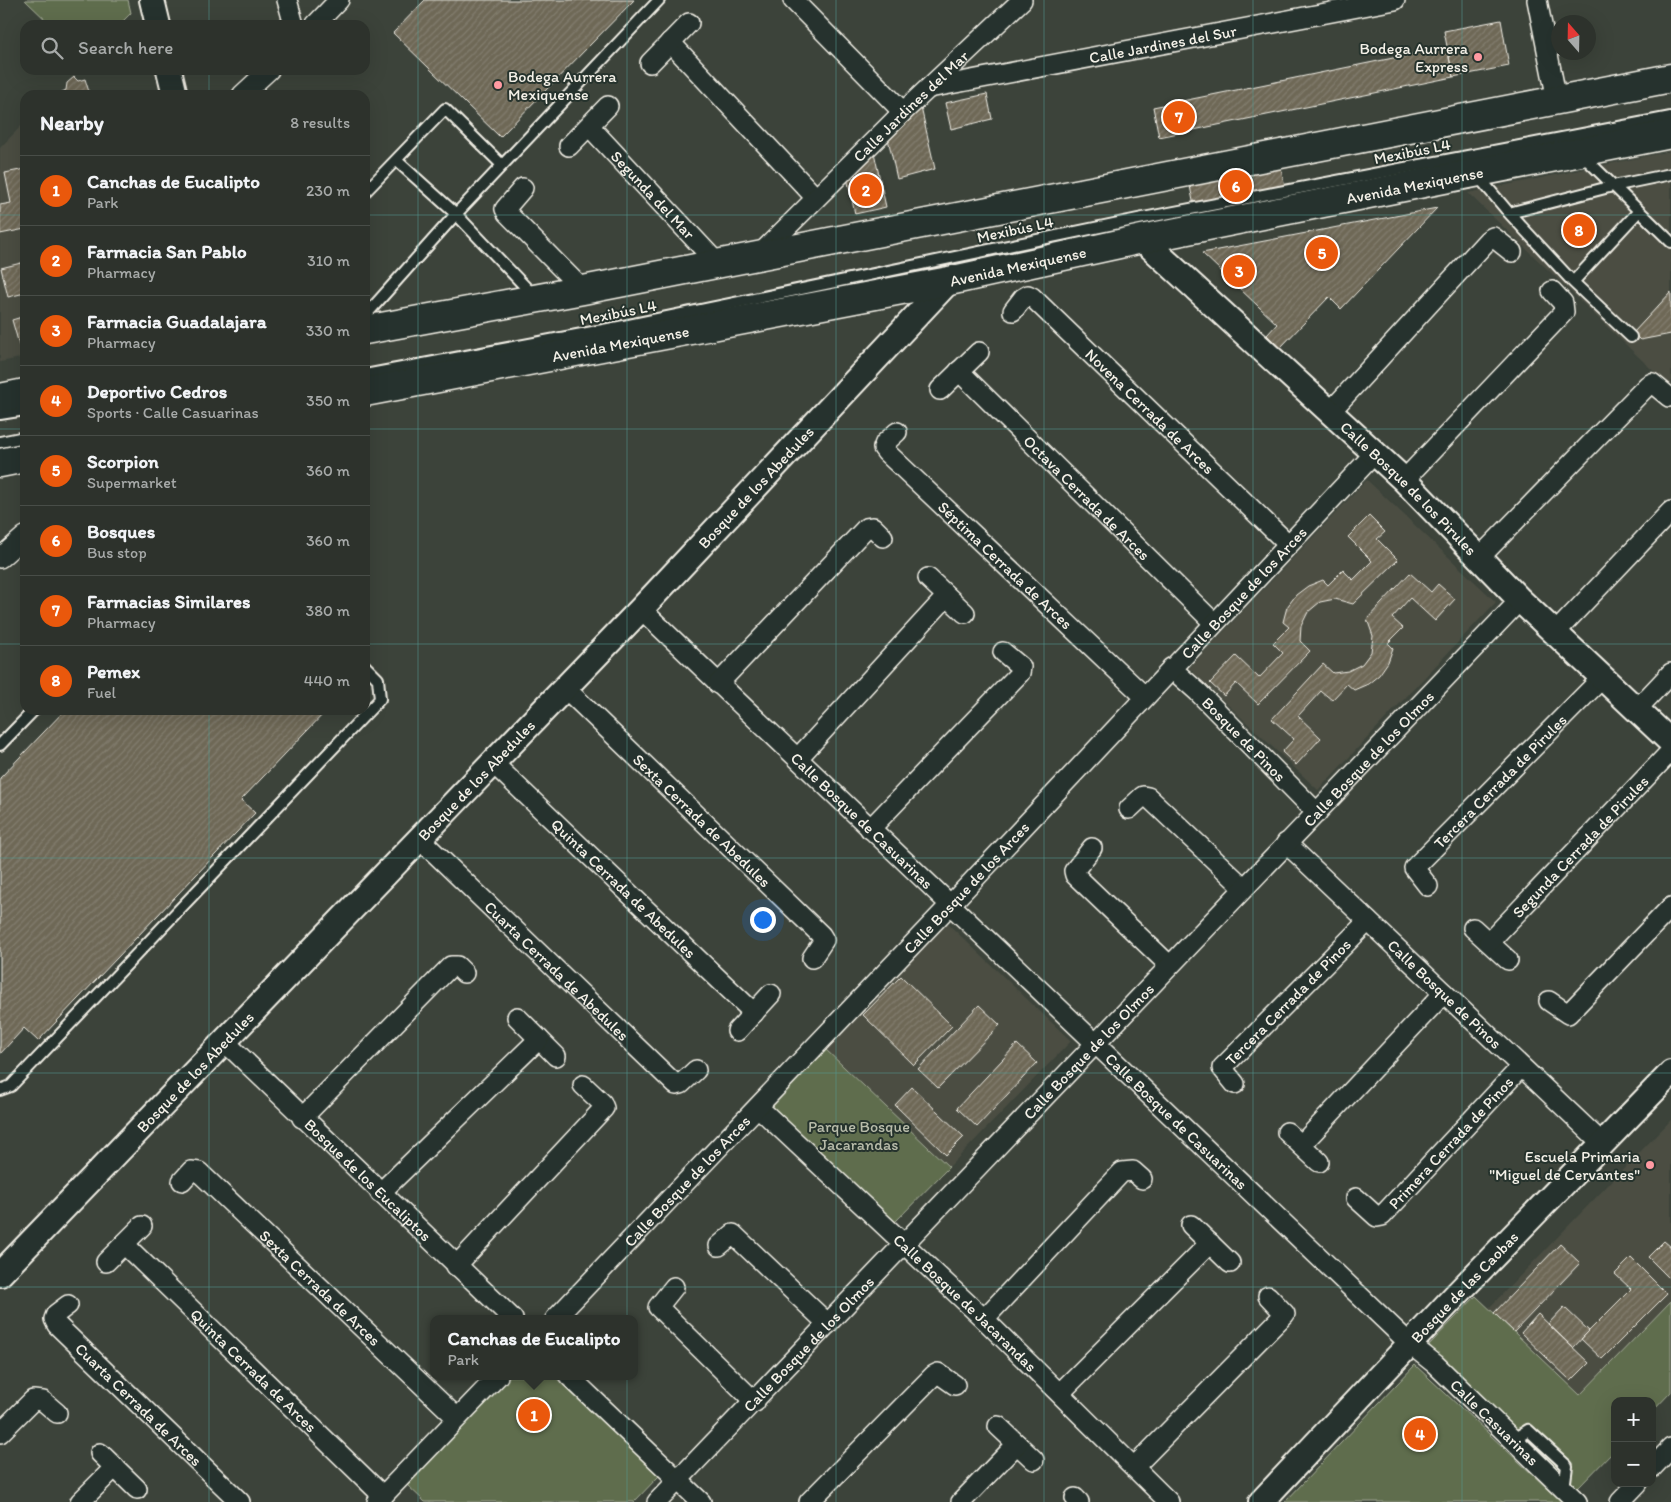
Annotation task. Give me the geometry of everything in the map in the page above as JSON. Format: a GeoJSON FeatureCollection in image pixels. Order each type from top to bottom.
{"type":"FeatureCollection","features":[{"type":"Feature","properties":{"kind":"main road"},"geometry":{"type":"LineString","coordinates":[[370,325],[536,299],[588,296],[718,264],[1671,78]]}},
{"type":"Feature","properties":{"kind":"main road","name":"Avenida Mexiquense"},"geometry":{"type":"LineString","coordinates":[[370,391],[949,281],[1142,239],[1671,134]]}},
{"type":"Feature","properties":{"kind":"main road"},"geometry":{"type":"LineString","coordinates":[[0,398],[20,394]]}},
{"type":"Feature","properties":{"kind":"main road"},"geometry":{"type":"LineString","coordinates":[[0,463],[20,459]]}},
{"type":"Feature","properties":{"kind":"street"},"geometry":{"type":"LineString","coordinates":[[152,0],[157,20]]}},
{"type":"Feature","properties":{"kind":"street"},"geometry":{"type":"LineString","coordinates":[[287,0],[293,20]]}},
{"type":"Feature","properties":{"kind":"street"},"geometry":{"type":"LineString","coordinates":[[320,20],[339,0]]}},
{"type":"Feature","properties":{"kind":"street"},"geometry":{"type":"LineString","coordinates":[[793,0],[903,112]]}},
{"type":"Feature","properties":{"kind":"street","name":"Calle Jardines del Mar"},"geometry":{"type":"LineString","coordinates":[[758,256],[903,112],[1022,0]]}},
{"type":"Feature","properties":{"kind":"street","name":"Calle Jardines del Sur"},"geometry":{"type":"LineString","coordinates":[[929,88],[1396,0]]}},
{"type":"Feature","properties":{"kind":"street"},"geometry":{"type":"LineString","coordinates":[[1537,0],[1557,100]]}},
{"type":"Feature","properties":{"kind":"street"},"geometry":{"type":"LineString","coordinates":[[650,62],[689,23]]}},
{"type":"Feature","properties":{"kind":"street"},"geometry":{"type":"LineString","coordinates":[[670,42],[816,198]]}},
{"type":"Feature","properties":{"kind":"street"},"geometry":{"type":"LineString","coordinates":[[170,75],[174,90]]}},
{"type":"Feature","properties":{"kind":"street"},"geometry":{"type":"LineString","coordinates":[[247,90],[264,75]]}},
{"type":"Feature","properties":{"kind":"street"},"geometry":{"type":"LineString","coordinates":[[568,146],[608,106]]}},
{"type":"Feature","properties":{"kind":"street","name":"Segunda del Mar"},"geometry":{"type":"LineString","coordinates":[[589,126],[718,264]]}},
{"type":"Feature","properties":{"kind":"street"},"geometry":{"type":"LineString","coordinates":[[523,188],[508,204],[505,209],[506,213],[588,296]]}},
{"type":"Feature","properties":{"kind":"street"},"geometry":{"type":"LineString","coordinates":[[1330,412],[1488,240],[1493,237],[1512,252]]}},
{"type":"Feature","properties":{"kind":"street","name":"Calle Bosque de los Pirules"},"geometry":{"type":"LineString","coordinates":[[1142,239],[1404,480],[1520,600],[1671,742]]}},
{"type":"Feature","properties":{"kind":"street","name":"Bosque de los Abedules"},"geometry":{"type":"LineString","coordinates":[[0,1274],[641,609],[949,281]]}},
{"type":"Feature","properties":{"kind":"street"},"geometry":{"type":"LineString","coordinates":[[1404,480],[1564,312],[1563,303],[1552,291]]}},
{"type":"Feature","properties":{"kind":"street","name":"Novena Cerrada de Arces"},"geometry":{"type":"LineString","coordinates":[[1013,311],[1023,298],[1028,295],[1032,297],[1288,544]]}},
{"type":"Feature","properties":{"kind":"street"},"geometry":{"type":"LineString","coordinates":[[940,390],[979,352]]}},
{"type":"Feature","properties":{"kind":"street","name":"Octava Cerrada de Arces"},"geometry":{"type":"LineString","coordinates":[[959,371],[1214,623]]}},
{"type":"Feature","properties":{"kind":"street"},"geometry":{"type":"LineString","coordinates":[[1480,557],[1648,385],[1652,383],[1656,385],[1668,397]]}},
{"type":"Feature","properties":{"kind":"street","name":"Séptima Cerrada de Arces"},"geometry":{"type":"LineString","coordinates":[[897,432],[883,448],[886,452],[1144,696]]}},
{"type":"Feature","properties":{"kind":"street","name":"Calle Bosque de los Arces"},"geometry":{"type":"LineString","coordinates":[[559,1315],[950,905],[1144,696],[1374,454]]}},
{"type":"Feature","properties":{"kind":"street"},"geometry":{"type":"LineString","coordinates":[[1555,633],[1671,511]]}},
{"type":"Feature","properties":{"kind":"street"},"geometry":{"type":"LineString","coordinates":[[718,684],[866,528],[873,527],[882,537]]}},
{"type":"Feature","properties":{"kind":"street"},"geometry":{"type":"LineString","coordinates":[[0,558],[20,540]]}},
{"type":"Feature","properties":{"kind":"street"},"geometry":{"type":"LineString","coordinates":[[928,578],[964,613]]}},
{"type":"Feature","properties":{"kind":"street"},"geometry":{"type":"LineString","coordinates":[[798,758],[947,596]]}},
{"type":"Feature","properties":{"kind":"street","name":"Calle Bosque de los Olmos"},"geometry":{"type":"LineString","coordinates":[[657,1502],[905,1245],[1243,887],[1317,813],[1520,600]]}},
{"type":"Feature","properties":{"kind":"street","name":"Calle Bosque de Casuarinas"},"geometry":{"type":"LineString","coordinates":[[641,609],[1410,1344]]}},
{"type":"Feature","properties":{"kind":"street"},"geometry":{"type":"LineString","coordinates":[[870,829],[1020,673],[1021,667],[1003,652]]}},
{"type":"Feature","properties":{"kind":"street","name":"Bosque de Pinos"},"geometry":{"type":"LineString","coordinates":[[1171,668],[1198,692],[1317,813]]}},
{"type":"Feature","properties":{"kind":"street"},"geometry":{"type":"LineString","coordinates":[[1636,709],[1671,673]]}},
{"type":"Feature","properties":{"kind":"street","name":"Tercera Cerrada de Pirules"},"geometry":{"type":"LineString","coordinates":[[1428,886],[1414,868],[1602,677]]}},
{"type":"Feature","properties":{"kind":"street","name":"Sexta Cerrada de Abedules"},"geometry":{"type":"LineString","coordinates":[[564,687],[821,935],[824,940],[822,947],[812,958]]}},
{"type":"Feature","properties":{"kind":"street","name":"Segunda Cerrada de Pirules"},"geometry":{"type":"LineString","coordinates":[[1489,942],[1671,751]]}},
{"type":"Feature","properties":{"kind":"street","name":"Quinta Cerrada de Abedules"},"geometry":{"type":"LineString","coordinates":[[493,763],[754,1013]]}},
{"type":"Feature","properties":{"kind":"street"},"geometry":{"type":"LineString","coordinates":[[1129,809],[1143,796],[1148,797],[1243,887]]}},
{"type":"Feature","properties":{"kind":"street","name":"Cuarta Cerrada de Abedules"},"geometry":{"type":"LineString","coordinates":[[420,838],[676,1085],[681,1084],[696,1070]]}},
{"type":"Feature","properties":{"kind":"street","name":"Calle Bosque de Pinos"},"geometry":{"type":"LineString","coordinates":[[1286,843],[1604,1144]]}},
{"type":"Feature","properties":{"kind":"street"},"geometry":{"type":"LineString","coordinates":[[1092,848],[1076,867],[1075,875],[1169,965]]}},
{"type":"Feature","properties":{"kind":"street"},"geometry":{"type":"LineString","coordinates":[[1549,1001],[1568,1014],[1671,908]]}},
{"type":"Feature","properties":{"kind":"street","name":"Tercera Cerrada de Pinos"},"geometry":{"type":"LineString","coordinates":[[1235,1084],[1223,1071],[1224,1066],[1368,921]]}},
{"type":"Feature","properties":{"kind":"street"},"geometry":{"type":"LineString","coordinates":[[1473,928],[1508,960]]}},
{"type":"Feature","properties":{"kind":"street"},"geometry":{"type":"LineString","coordinates":[[302,1118],[452,966],[457,966],[464,973]]}},
{"type":"Feature","properties":{"kind":"street"},"geometry":{"type":"LineString","coordinates":[[1319,1162],[1294,1138],[1444,993]]}},
{"type":"Feature","properties":{"kind":"street"},"geometry":{"type":"LineString","coordinates":[[737,1031],[771,994]]}},
{"type":"Feature","properties":{"kind":"street"},"geometry":{"type":"LineString","coordinates":[[517,1018],[556,1056]]}},
{"type":"Feature","properties":{"kind":"street"},"geometry":{"type":"LineString","coordinates":[[380,1193],[539,1039]]}},
{"type":"Feature","properties":{"kind":"street","name":"Bosque de los Eucaliptos"},"geometry":{"type":"LineString","coordinates":[[224,1041],[509,1315]]}},
{"type":"Feature","properties":{"kind":"street","name":"Primera Cerrada de Pinos"},"geometry":{"type":"LineString","coordinates":[[1356,1198],[1377,1217],[1382,1216],[1521,1067]]}},
{"type":"Feature","properties":{"kind":"street","name":"Bosque de las Caobas"},"geometry":{"type":"LineString","coordinates":[[1261,1502],[1671,1073]]}},
{"type":"Feature","properties":{"kind":"street"},"geometry":{"type":"LineString","coordinates":[[456,1266],[604,1108],[583,1085]]}},
{"type":"Feature","properties":{"kind":"street","name":"Calle Bosque de Jacarandas"},"geometry":{"type":"LineString","coordinates":[[758,1107],[984,1319],[1135,1466],[1169,1502]]}},
{"type":"Feature","properties":{"kind":"street","name":"Sexta Cerrada de Arces"},"geometry":{"type":"LineString","coordinates":[[182,1181],[191,1171],[199,1172],[457,1418]]}},
{"type":"Feature","properties":{"kind":"street"},"geometry":{"type":"LineString","coordinates":[[984,1319],[1122,1172],[1133,1171],[1142,1179]]}},
{"type":"Feature","properties":{"kind":"street"},"geometry":{"type":"LineString","coordinates":[[1191,1225],[1230,1262]]}},
{"type":"Feature","properties":{"kind":"street"},"geometry":{"type":"LineString","coordinates":[[106,1262],[142,1226]]}},
{"type":"Feature","properties":{"kind":"street"},"geometry":{"type":"LineString","coordinates":[[719,1246],[733,1234],[828,1324]]}},
{"type":"Feature","properties":{"kind":"street"},"geometry":{"type":"LineString","coordinates":[[1060,1393],[1210,1243]]}},
{"type":"Feature","properties":{"kind":"street","name":"Quinta Cerrada de Arces"},"geometry":{"type":"LineString","coordinates":[[124,1244],[380,1499]]}},
{"type":"Feature","properties":{"kind":"street"},"geometry":{"type":"LineString","coordinates":[[674,1287],[658,1307],[754,1402]]}},
{"type":"Feature","properties":{"kind":"street"},"geometry":{"type":"LineString","coordinates":[[1135,1466],[1285,1314],[1268,1296]]}},
{"type":"Feature","properties":{"kind":"street","name":"Cuarta Cerrada de Arces"},"geometry":{"type":"LineString","coordinates":[[68,1305],[56,1314],[54,1319],[57,1325],[240,1502]]}},
{"type":"Feature","properties":{"kind":"street","name":"Calle Casuarinas"},"geometry":{"type":"LineString","coordinates":[[1410,1344],[1435,1364],[1570,1496]]}},
{"type":"Feature","properties":{"kind":"street"},"geometry":{"type":"LineString","coordinates":[[809,1502],[934,1375],[942,1374],[955,1385]]}},
{"type":"Feature","properties":{"kind":"street"},"geometry":{"type":"LineString","coordinates":[[380,1499],[494,1380]]}},
{"type":"Feature","properties":{"kind":"street"},"geometry":{"type":"LineString","coordinates":[[573,1380],[701,1502]]}},
{"type":"Feature","properties":{"kind":"street"},"geometry":{"type":"LineString","coordinates":[[0,1433],[33,1400],[43,1400],[57,1413]]}},
{"type":"Feature","properties":{"kind":"street"},"geometry":{"type":"LineString","coordinates":[[998,1426],[1034,1460]]}},
{"type":"Feature","properties":{"kind":"street"},"geometry":{"type":"LineString","coordinates":[[961,1502],[1017,1444]]}},
{"type":"Feature","properties":{"kind":"street"},"geometry":{"type":"LineString","coordinates":[[1656,1464],[1671,1448]]}},
{"type":"Feature","properties":{"kind":"street"},"geometry":{"type":"LineString","coordinates":[[100,1453],[137,1489]]}},
{"type":"Feature","properties":{"kind":"street"},"geometry":{"type":"LineString","coordinates":[[80,1502],[114,1467]]}},
{"type":"Feature","properties":{"kind":"street"},"geometry":{"type":"LineString","coordinates":[[1620,1502],[1634,1487]]}},
{"type":"Feature","properties":{"kind":"lane"},"geometry":{"type":"LineString","coordinates":[[370,320],[456,214],[659,0]]}},
{"type":"Feature","properties":{"kind":"lane","name":"Mexibús L4"},"geometry":{"type":"LineString","coordinates":[[1284,164],[1671,89]]}},
{"type":"Feature","properties":{"kind":"lane"},"geometry":{"type":"LineString","coordinates":[[370,187],[445,109],[502,165]]}},
{"type":"Feature","properties":{"kind":"lane","name":"Mexibús L4"},"geometry":{"type":"LineString","coordinates":[[370,374],[619,328],[1138,219],[1671,117]]}},
{"type":"Feature","properties":{"kind":"lane"},"geometry":{"type":"LineString","coordinates":[[1579,153],[1671,242]]}},
{"type":"Feature","properties":{"kind":"lane"},"geometry":{"type":"LineString","coordinates":[[396,160],[456,214],[536,299]]}},
{"type":"Feature","properties":{"kind":"lane"},"geometry":{"type":"LineString","coordinates":[[1474,173],[1573,282],[1631,338]]}},
{"type":"Feature","properties":{"kind":"lane"},"geometry":{"type":"LineString","coordinates":[[1509,213],[1613,186],[1671,174]]}},
{"type":"Feature","properties":{"kind":"lane"},"geometry":{"type":"LineString","coordinates":[[1573,282],[1639,211]]}},
{"type":"Feature","properties":{"kind":"lane"},"geometry":{"type":"LineString","coordinates":[[0,414],[20,411]]}},
{"type":"Feature","properties":{"kind":"lane"},"geometry":{"type":"LineString","coordinates":[[0,442],[20,439]]}},
{"type":"Feature","properties":{"kind":"lane"},"geometry":{"type":"LineString","coordinates":[[370,671],[378,679],[380,699],[370,709]]}},
{"type":"Feature","properties":{"kind":"lane"},"geometry":{"type":"LineString","coordinates":[[0,744],[29,715]]}},
{"type":"Feature","properties":{"kind":"lane"},"geometry":{"type":"LineString","coordinates":[[0,1090],[11,1086],[365,715]]}},
{"type":"Feature","properties":{"kind":"shaded area"},"geometry":{"type":"Polygon","coordinates":[[[20,127],[20,358],[0,362],[0,148],[20,127]]]}},
{"type":"Feature","properties":{"kind":"shaded area"},"geometry":{"type":"Polygon","coordinates":[[[1671,151],[1671,388],[1468,193],[1671,151]]]}},
{"type":"Feature","properties":{"kind":"shaded area"},"geometry":{"type":"Polygon","coordinates":[[[1367,480],[1496,602],[1318,790],[1189,668],[1367,480]]]}},
{"type":"Feature","properties":{"kind":"shaded area"},"geometry":{"type":"Polygon","coordinates":[[[945,921],[1071,1041],[949,1167],[823,1047],[945,921]]]}},
{"type":"Feature","properties":{"kind":"shaded area"},"geometry":{"type":"Polygon","coordinates":[[[1671,1120],[1671,1301],[1580,1395],[1489,1308],[1671,1120]]]}},
{"type":"Feature","properties":{"kind":"green space"},"geometry":{"type":"Polygon","coordinates":[[[25,0],[128,0],[131,13],[124,20],[46,20],[25,0]]]}},
{"type":"Feature","properties":{"kind":"green space","name":"Parque Bosque Jacarandas"},"geometry":{"type":"Polygon","coordinates":[[[823,1047],[949,1167],[894,1223],[769,1103],[823,1047]]]}},
{"type":"Feature","properties":{"kind":"green space"},"geometry":{"type":"Polygon","coordinates":[[[1476,1296],[1580,1395],[1671,1301],[1671,1392],[1656,1408],[1656,1397],[1611,1397],[1611,1454],[1578,1488],[1429,1345],[1476,1296]]]}},
{"type":"Feature","properties":{"kind":"green space"},"geometry":{"type":"Polygon","coordinates":[[[1415,1365],[1562,1502],[1285,1502],[1415,1365]]]}},
{"type":"Feature","properties":{"kind":"green space"},"geometry":{"type":"Polygon","coordinates":[[[506,1380],[558,1380],[659,1476],[634,1502],[425,1502],[406,1484],[506,1380]]]}},
{"type":"Feature","properties":{"kind":"building","name":"Bodega Aurrera Mexiquense"},"geometry":{"type":"Polygon","coordinates":[[[425,0],[634,0],[500,137],[393,33],[425,0]]]}},
{"type":"Feature","properties":{"kind":"building","name":"Bodega Aurrera Express"},"geometry":{"type":"Polygon","coordinates":[[[1501,20],[1509,66],[1453,77],[1444,31],[1501,20]]]}},
{"type":"Feature","properties":{"kind":"building"},"geometry":{"type":"Polygon","coordinates":[[[1447,47],[1453,77],[1159,137],[1153,107],[1447,47]]]}},
{"type":"Feature","properties":{"kind":"building"},"geometry":{"type":"Polygon","coordinates":[[[74,77],[78,81],[85,79],[88,90],[66,90],[67,83],[74,77]]]}},
{"type":"Feature","properties":{"kind":"building"},"geometry":{"type":"Polygon","coordinates":[[[987,94],[992,119],[951,129],[945,103],[987,94]]]}},
{"type":"Feature","properties":{"kind":"building"},"geometry":{"type":"Polygon","coordinates":[[[920,103],[935,169],[897,179],[887,134],[920,103]]]}},
{"type":"Feature","properties":{"kind":"building"},"geometry":{"type":"Polygon","coordinates":[[[873,148],[886,207],[855,214],[846,173],[873,148]]]}},
{"type":"Feature","properties":{"kind":"building"},"geometry":{"type":"Polygon","coordinates":[[[1281,168],[1285,187],[1194,206],[1190,186],[1281,168]]]}},
{"type":"Feature","properties":{"kind":"building"},"geometry":{"type":"Polygon","coordinates":[[[20,170],[20,230],[0,234],[0,205],[11,203],[5,173],[20,170]]]}},
{"type":"Feature","properties":{"kind":"building"},"geometry":{"type":"Polygon","coordinates":[[[1437,208],[1341,309],[1329,297],[1280,348],[1267,335],[1277,324],[1202,253],[1437,208]]]}},
{"type":"Feature","properties":{"kind":"building"},"geometry":{"type":"Polygon","coordinates":[[[1576,217],[1593,231],[1581,244],[1565,230],[1576,217]]]}},
{"type":"Feature","properties":{"kind":"building"},"geometry":{"type":"Polygon","coordinates":[[[20,263],[20,294],[8,297],[1,268],[20,263]]]}},
{"type":"Feature","properties":{"kind":"building"},"geometry":{"type":"Polygon","coordinates":[[[1671,292],[1671,334],[1640,340],[1633,333],[1671,292]]]}},
{"type":"Feature","properties":{"kind":"building"},"geometry":{"type":"Polygon","coordinates":[[[20,318],[20,348],[12,320],[20,318]]]}},
{"type":"Feature","properties":{"kind":"building"},"geometry":{"type":"Polygon","coordinates":[[[1369,516],[1385,532],[1377,539],[1398,560],[1353,604],[1335,599],[1320,602],[1308,612],[1301,626],[1300,641],[1310,651],[1258,704],[1236,683],[1224,696],[1210,683],[1236,656],[1259,678],[1283,653],[1273,643],[1289,627],[1283,622],[1287,607],[1296,595],[1308,586],[1323,580],[1328,585],[1343,570],[1353,580],[1372,561],[1348,537],[1369,516]]]}},
{"type":"Feature","properties":{"kind":"building"},"geometry":{"type":"Polygon","coordinates":[[[1410,573],[1431,592],[1438,584],[1455,599],[1435,621],[1410,598],[1392,618],[1403,628],[1388,643],[1393,648],[1388,662],[1379,675],[1368,684],[1354,690],[1347,684],[1332,700],[1321,691],[1298,716],[1321,738],[1296,765],[1282,752],[1294,739],[1272,719],[1323,664],[1333,673],[1348,671],[1362,664],[1371,652],[1373,636],[1367,619],[1410,573]]]}},
{"type":"Feature","properties":{"kind":"building"},"geometry":{"type":"Polygon","coordinates":[[[60,715],[322,715],[241,800],[255,813],[38,1041],[24,1028],[0,1054],[0,778],[60,715]]]}},
{"type":"Feature","properties":{"kind":"building"},"geometry":{"type":"Polygon","coordinates":[[[901,976],[952,1026],[914,1065],[863,1015],[901,976]]]}},
{"type":"Feature","properties":{"kind":"building"},"geometry":{"type":"Polygon","coordinates":[[[979,1005],[1000,1025],[938,1088],[918,1069],[979,1005]]]}},
{"type":"Feature","properties":{"kind":"building"},"geometry":{"type":"Polygon","coordinates":[[[1017,1044],[1037,1063],[977,1127],[957,1108],[1017,1044]]]}},
{"type":"Feature","properties":{"kind":"building"},"geometry":{"type":"Polygon","coordinates":[[[912,1087],[964,1137],[946,1155],[895,1105],[912,1087]]]}},
{"type":"Feature","properties":{"kind":"building"},"geometry":{"type":"Polygon","coordinates":[[[1664,1241],[1671,1247],[1671,1280],[1648,1257],[1664,1241]]]}},
{"type":"Feature","properties":{"kind":"building"},"geometry":{"type":"Polygon","coordinates":[[[1560,1244],[1580,1263],[1514,1332],[1494,1313],[1560,1244]]]}},
{"type":"Feature","properties":{"kind":"building"},"geometry":{"type":"Polygon","coordinates":[[[1631,1258],[1667,1294],[1602,1359],[1581,1339],[1631,1289],[1615,1274],[1631,1258]]]}},
{"type":"Feature","properties":{"kind":"building"},"geometry":{"type":"Polygon","coordinates":[[[1564,1307],[1589,1331],[1573,1348],[1548,1324],[1564,1307]]]}},
{"type":"Feature","properties":{"kind":"building"},"geometry":{"type":"Polygon","coordinates":[[[1538,1314],[1589,1363],[1571,1381],[1521,1333],[1538,1314]]]}},
{"type":"Feature","properties":{"kind":"place","name":"Bodega Aurrera Express"},"geometry":{"type":"Point","coordinates":[1478,57]}},
{"type":"Feature","properties":{"kind":"place","name":"Bodega Aurrera Mexiquense"},"geometry":{"type":"Point","coordinates":[498,85]}},
{"type":"Feature","properties":{"kind":"place","name":"Farmacias Similares"},"geometry":{"type":"Point","coordinates":[1179,117]}},
{"type":"Feature","properties":{"kind":"place","name":"Bosques"},"geometry":{"type":"Point","coordinates":[1236,186]}},
{"type":"Feature","properties":{"kind":"place","name":"Farmacia San Pablo"},"geometry":{"type":"Point","coordinates":[866,190]}},
{"type":"Feature","properties":{"kind":"place","name":"Pemex"},"geometry":{"type":"Point","coordinates":[1579,230]}},
{"type":"Feature","properties":{"kind":"place","name":"Scorpion"},"geometry":{"type":"Point","coordinates":[1322,253]}},
{"type":"Feature","properties":{"kind":"place","name":"Farmacia Guadalajara"},"geometry":{"type":"Point","coordinates":[1239,271]}},
{"type":"Feature","properties":{"kind":"place","name":"Escuela Primaria \"Miguel de Cervantes\""},"geometry":{"type":"Point","coordinates":[1650,1165]}},
{"type":"Feature","properties":{"kind":"place","name":"Canchas de Eucalipto"},"geometry":{"type":"Point","coordinates":[534,1415]}},
{"type":"Feature","properties":{"kind":"place","name":"Deportivo Cedros"},"geometry":{"type":"Point","coordinates":[1420,1434]}}]}
